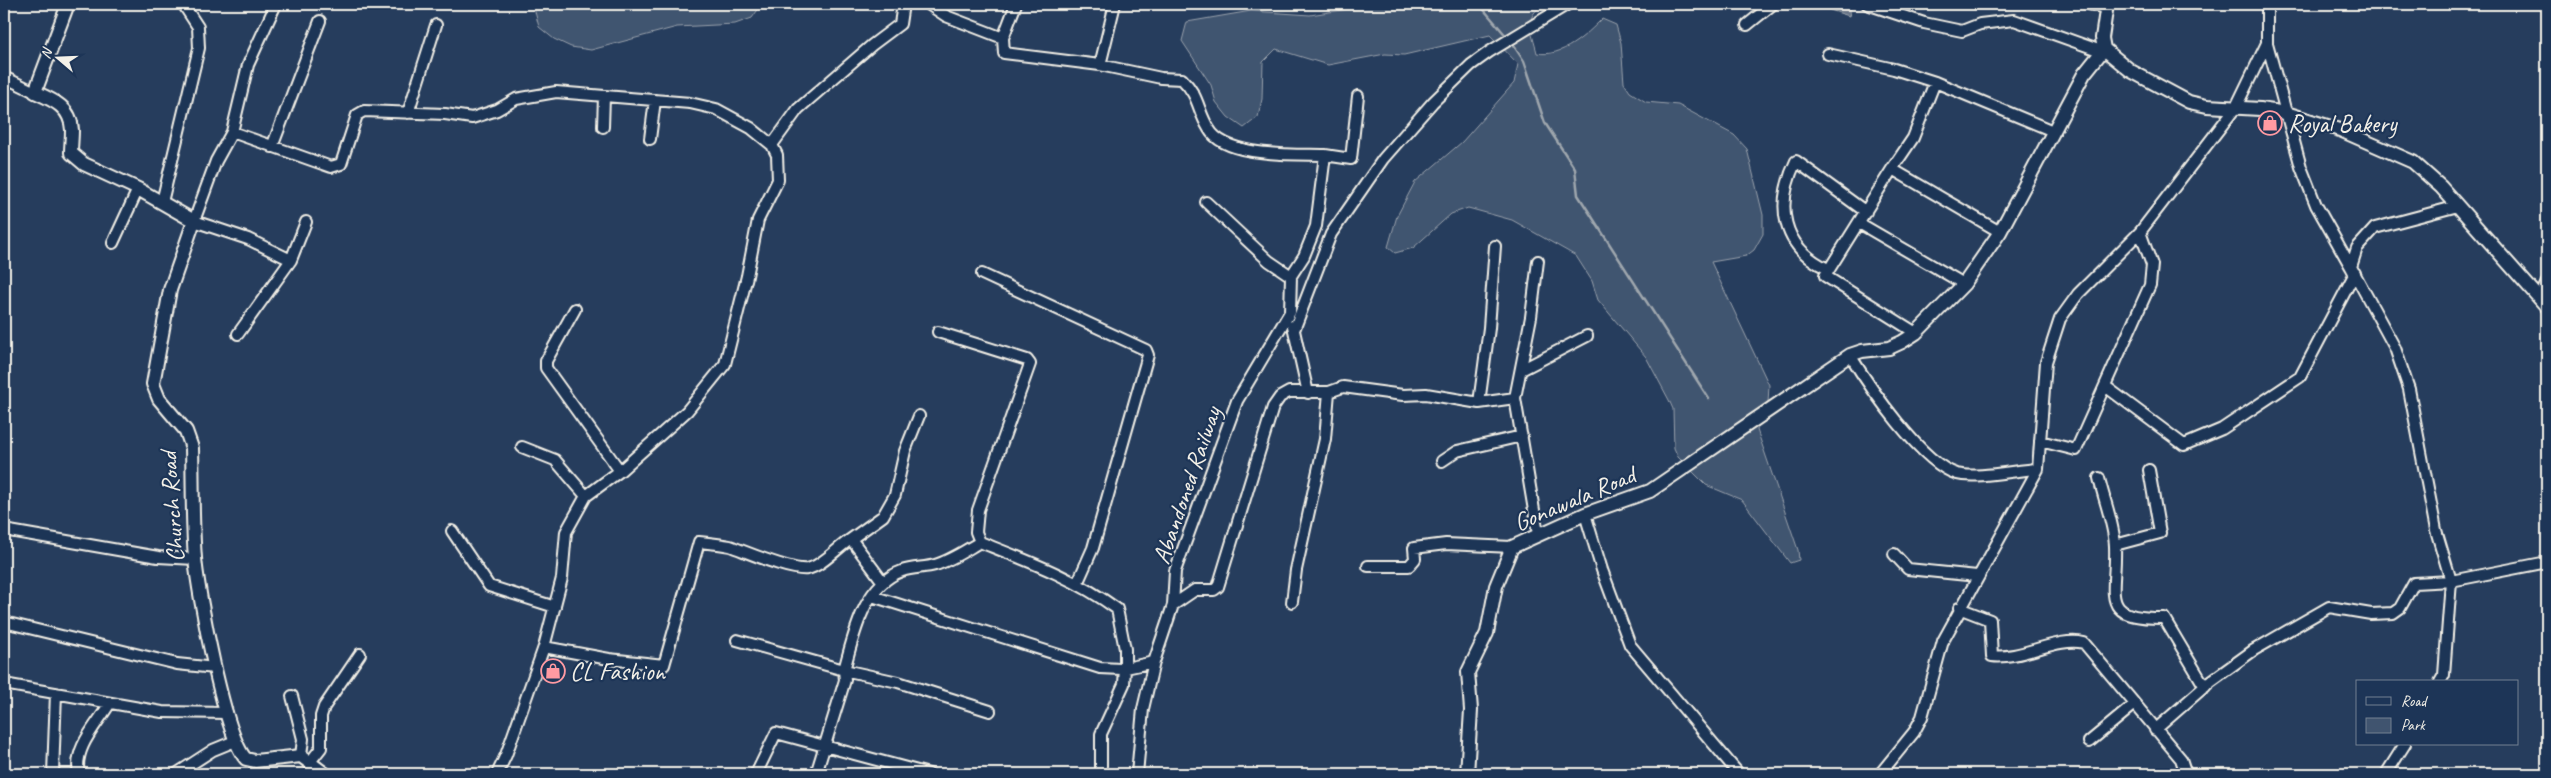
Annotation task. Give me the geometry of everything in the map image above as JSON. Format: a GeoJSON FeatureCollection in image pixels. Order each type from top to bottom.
{"type":"FeatureCollection","features":[{"type":"Feature","properties":{"kind":"street"},"geometry":{"type":"LineString","coordinates":[[35,92],[68,4]]}},
{"type":"Feature","properties":{"kind":"street"},"geometry":{"type":"LineString","coordinates":[[194,221],[216,161],[232,132],[248,65],[276,4]]}},
{"type":"Feature","properties":{"kind":"street"},"geometry":{"type":"LineString","coordinates":[[772,145],[798,109],[872,45],[900,24],[903,4]]}},
{"type":"Feature","properties":{"kind":"street"},"geometry":{"type":"LineString","coordinates":[[928,4],[946,16],[1003,38]]}},
{"type":"Feature","properties":{"kind":"street"},"geometry":{"type":"LineString","coordinates":[[1016,4],[1003,38],[1004,54],[1100,65],[1161,78],[1182,79],[1194,91],[1209,131],[1222,143],[1256,152],[1325,155],[1351,159],[1358,96]]}},
{"type":"Feature","properties":{"kind":"street"},"geometry":{"type":"LineString","coordinates":[[1100,65],[1115,4]]}},
{"type":"Feature","properties":{"kind":"street"},"geometry":{"type":"LineString","coordinates":[[1294,330],[1330,234],[1383,159],[1427,109],[1471,65],[1568,4]]}},
{"type":"Feature","properties":{"kind":"street"},"geometry":{"type":"LineString","coordinates":[[1747,25],[1773,4]]}},
{"type":"Feature","properties":{"kind":"street"},"geometry":{"type":"LineString","coordinates":[[1867,4],[1924,23],[1962,30],[1980,24],[2014,20],[2103,50],[2131,71],[2179,98],[2199,105],[2286,113],[2349,133],[2413,162],[2436,182],[2544,302]]}},
{"type":"Feature","properties":{"kind":"street"},"geometry":{"type":"LineString","coordinates":[[2088,4],[2107,6],[2102,38],[2103,50]]}},
{"type":"Feature","properties":{"kind":"street"},"geometry":{"type":"LineString","coordinates":[[2267,4],[2267,43],[2301,167],[2316,205],[2395,348],[2409,389],[2436,530],[2451,581],[2444,675],[2441,680]]}},
{"type":"Feature","properties":{"kind":"street"},"geometry":{"type":"LineString","coordinates":[[162,202],[199,48],[198,27],[185,8]]}},
{"type":"Feature","properties":{"kind":"street"},"geometry":{"type":"LineString","coordinates":[[272,147],[320,21]]}},
{"type":"Feature","properties":{"kind":"street"},"geometry":{"type":"LineString","coordinates":[[408,113],[436,26]]}},
{"type":"Feature","properties":{"kind":"street"},"geometry":{"type":"LineString","coordinates":[[1880,774],[1914,732],[1922,717],[1943,641],[1959,608],[2038,469],[2046,362],[2060,319],[2078,294],[2140,232],[2236,107],[2267,43]]}},
{"type":"Feature","properties":{"kind":"street","name":"Gonawala Road"},"geometry":{"type":"LineString","coordinates":[[1467,774],[1471,710],[1468,672],[1487,633],[1496,586],[1512,547],[1585,514],[1650,491],[1822,372],[1850,355],[1862,351],[1889,348],[1916,333],[1964,284],[2000,232],[2090,65],[2103,50]]}},
{"type":"Feature","properties":{"kind":"street"},"geometry":{"type":"LineString","coordinates":[[1828,54],[1894,68],[1935,82],[2053,131]]}},
{"type":"Feature","properties":{"kind":"street"},"geometry":{"type":"LineString","coordinates":[[4,77],[60,103],[67,114],[72,131],[72,154],[84,164],[138,188],[194,221],[248,239],[291,260]]}},
{"type":"Feature","properties":{"kind":"street"},"geometry":{"type":"LineString","coordinates":[[1916,333],[1825,276],[1913,138],[1935,82]]}},
{"type":"Feature","properties":{"kind":"street"},"geometry":{"type":"LineString","coordinates":[[232,132],[331,167],[341,164],[357,114],[364,111],[445,114],[472,118],[497,110],[516,99],[556,92],[690,103],[716,108],[751,128],[772,145],[777,155],[778,180],[758,220],[747,276],[725,364],[686,411],[620,471],[586,496],[566,532],[562,578],[544,647],[506,755],[497,774]]}},
{"type":"Feature","properties":{"kind":"street"},"geometry":{"type":"LineString","coordinates":[[603,127],[604,96]]}},
{"type":"Feature","properties":{"kind":"street"},"geometry":{"type":"LineString","coordinates":[[650,138],[655,100]]}},
{"type":"Feature","properties":{"kind":"street"},"geometry":{"type":"LineString","coordinates":[[1206,202],[1269,261],[1291,276],[1304,256],[1316,226],[1325,155]]}},
{"type":"Feature","properties":{"kind":"street"},"geometry":{"type":"LineString","coordinates":[[1828,269],[1813,262],[1792,239],[1785,218],[1784,193],[1796,161],[1866,212]]}},
{"type":"Feature","properties":{"kind":"street"},"geometry":{"type":"LineString","coordinates":[[1892,169],[2000,232]]}},
{"type":"Feature","properties":{"kind":"street"},"geometry":{"type":"LineString","coordinates":[[113,243],[138,188]]}},
{"type":"Feature","properties":{"kind":"street"},"geometry":{"type":"LineString","coordinates":[[2105,386],[2184,445],[2222,430],[2300,377],[2353,270],[2357,248],[2375,228],[2458,206]]}},
{"type":"Feature","properties":{"kind":"street","name":"Church Road"},"geometry":{"type":"LineString","coordinates":[[194,221],[170,290],[153,384],[160,399],[186,432],[192,448],[195,559],[215,668],[235,741],[246,759],[255,761],[306,759]]}},
{"type":"Feature","properties":{"kind":"street"},"geometry":{"type":"LineString","coordinates":[[238,334],[291,260],[306,222]]}},
{"type":"Feature","properties":{"kind":"street"},"geometry":{"type":"LineString","coordinates":[[1859,223],[1964,284]]}},
{"type":"Feature","properties":{"kind":"street"},"geometry":{"type":"LineString","coordinates":[[2040,441],[2076,450],[2150,285],[2152,265],[2140,232]]}},
{"type":"Feature","properties":{"kind":"street"},"geometry":{"type":"LineString","coordinates":[[1479,403],[1490,328],[1495,246]]}},
{"type":"Feature","properties":{"kind":"street"},"geometry":{"type":"LineString","coordinates":[[1538,260],[1531,317],[1515,398],[1538,534]]}},
{"type":"Feature","properties":{"kind":"street"},"geometry":{"type":"LineString","coordinates":[[982,274],[1146,350],[1148,355],[1092,548],[1077,584]]}},
{"type":"Feature","properties":{"kind":"street","name":"Abandoned Railway"},"geometry":{"type":"LineString","coordinates":[[1136,774],[1143,709],[1154,662],[1173,605],[1175,570],[1238,401],[1290,312],[1291,276]]}},
{"type":"Feature","properties":{"kind":"street"},"geometry":{"type":"LineString","coordinates":[[2544,302],[2547,282]]}},
{"type":"Feature","properties":{"kind":"street"},"geometry":{"type":"LineString","coordinates":[[575,309],[546,361],[546,368],[620,471]]}},
{"type":"Feature","properties":{"kind":"street"},"geometry":{"type":"LineString","coordinates":[[1290,312],[1308,392]]}},
{"type":"Feature","properties":{"kind":"street"},"geometry":{"type":"LineString","coordinates":[[938,332],[1027,360],[1030,364],[978,510],[976,532],[980,542],[1051,570],[1117,608],[1126,649],[1126,668],[1124,684],[1100,734],[1100,774]]}},
{"type":"Feature","properties":{"kind":"street"},"geometry":{"type":"LineString","coordinates":[[1521,370],[1587,336]]}},
{"type":"Feature","properties":{"kind":"street"},"geometry":{"type":"LineString","coordinates":[[1850,355],[1873,391],[1933,459],[1957,474],[1971,475],[2038,469]]}},
{"type":"Feature","properties":{"kind":"street"},"geometry":{"type":"LineString","coordinates":[[1173,605],[1195,590],[1214,590],[1218,587],[1273,407],[1280,397],[1289,392],[1328,392],[1343,387],[1371,389],[1403,395],[1426,394],[1479,403],[1515,398]]}},
{"type":"Feature","properties":{"kind":"street"},"geometry":{"type":"LineString","coordinates":[[1292,602],[1296,570],[1325,439],[1328,392]]}},
{"type":"Feature","properties":{"kind":"street"},"geometry":{"type":"LineString","coordinates":[[544,647],[609,659],[664,665],[699,542],[727,546],[808,569],[819,563],[883,516],[896,495],[905,451],[919,416]]}},
{"type":"Feature","properties":{"kind":"street"},"geometry":{"type":"LineString","coordinates":[[1442,461],[1457,451],[1522,436]]}},
{"type":"Feature","properties":{"kind":"street"},"geometry":{"type":"LineString","coordinates":[[522,447],[555,460],[586,496]]}},
{"type":"Feature","properties":{"kind":"street"},"geometry":{"type":"LineString","coordinates":[[2115,545],[2160,533],[2149,470]]}},
{"type":"Feature","properties":{"kind":"street"},"geometry":{"type":"LineString","coordinates":[[2099,478],[2115,545],[2112,599],[2119,610],[2140,618],[2164,618],[2205,687]]}},
{"type":"Feature","properties":{"kind":"street"},"geometry":{"type":"LineString","coordinates":[[1585,514],[1602,570],[1630,645],[1740,774]]}},
{"type":"Feature","properties":{"kind":"street"},"geometry":{"type":"LineString","coordinates":[[4,530],[158,558],[195,559]]}},
{"type":"Feature","properties":{"kind":"street"},"geometry":{"type":"LineString","coordinates":[[452,531],[488,586],[555,607]]}},
{"type":"Feature","properties":{"kind":"street"},"geometry":{"type":"LineString","coordinates":[[852,539],[883,582]]}},
{"type":"Feature","properties":{"kind":"street"},"geometry":{"type":"LineString","coordinates":[[816,774],[845,680],[844,670],[857,622],[872,596],[883,582],[902,571],[937,565],[980,542]]}},
{"type":"Feature","properties":{"kind":"street"},"geometry":{"type":"LineString","coordinates":[[1368,566],[1409,566],[1415,559],[1414,548],[1446,544],[1512,547]]}},
{"type":"Feature","properties":{"kind":"street"},"geometry":{"type":"LineString","coordinates":[[1894,554],[1908,569],[1977,576]]}},
{"type":"Feature","properties":{"kind":"street"},"geometry":{"type":"LineString","coordinates":[[2155,730],[2205,687],[2254,650],[2329,607],[2371,614],[2393,613],[2400,608],[2414,583],[2451,581],[2547,562]]}},
{"type":"Feature","properties":{"kind":"street"},"geometry":{"type":"LineString","coordinates":[[872,596],[1100,668],[1126,668],[1154,662]]}},
{"type":"Feature","properties":{"kind":"street"},"geometry":{"type":"LineString","coordinates":[[1959,608],[1990,620],[1992,656],[2030,652],[2076,641],[2084,643],[2181,759],[2186,774]]}},
{"type":"Feature","properties":{"kind":"street"},"geometry":{"type":"LineString","coordinates":[[4,622],[177,664],[215,668]]}},
{"type":"Feature","properties":{"kind":"street"},"geometry":{"type":"LineString","coordinates":[[737,640],[844,670],[898,682],[990,711]]}},
{"type":"Feature","properties":{"kind":"street"},"geometry":{"type":"LineString","coordinates":[[306,759],[321,748],[321,716],[324,707],[360,654]]}},
{"type":"Feature","properties":{"kind":"street"},"geometry":{"type":"LineString","coordinates":[[4,684],[162,712],[227,714]]}},
{"type":"Feature","properties":{"kind":"street"},"geometry":{"type":"LineString","coordinates":[[53,774],[56,693]]}},
{"type":"Feature","properties":{"kind":"street"},"geometry":{"type":"LineString","coordinates":[[292,696],[306,759],[325,774]]}},
{"type":"Feature","properties":{"kind":"street"},"geometry":{"type":"LineString","coordinates":[[79,774],[76,763],[80,750],[110,703]]}},
{"type":"Feature","properties":{"kind":"street"},"geometry":{"type":"LineString","coordinates":[[2088,742],[2135,704]]}},
{"type":"Feature","properties":{"kind":"street"},"geometry":{"type":"LineString","coordinates":[[754,774],[757,772],[776,733],[824,744],[929,774]]}},
{"type":"Feature","properties":{"kind":"street"},"geometry":{"type":"LineString","coordinates":[[176,774],[212,750],[235,741]]}},
{"type":"Feature","properties":{"kind":"street"},"geometry":{"type":"LineString","coordinates":[[2386,774],[2404,746]]}},
{"type":"Feature","properties":{"kind":"green space"},"geometry":{"type":"Polygon","coordinates":[[[533,4],[762,4],[752,18],[735,24],[677,27],[591,50],[571,47],[554,39],[539,27],[533,4]]]}},
{"type":"Feature","properties":{"kind":"green space"},"geometry":{"type":"Polygon","coordinates":[[[1353,4],[1545,4],[1533,14],[1530,25],[1537,53],[1546,54],[1564,49],[1573,44],[1602,19],[1616,25],[1621,43],[1624,83],[1630,92],[1646,102],[1678,105],[1734,135],[1747,149],[1763,215],[1763,234],[1754,250],[1746,256],[1711,262],[1769,385],[1768,403],[1757,430],[1798,550],[1799,560],[1790,563],[1742,500],[1706,485],[1678,457],[1674,448],[1673,409],[1669,400],[1646,357],[1598,300],[1592,281],[1576,256],[1512,220],[1468,208],[1451,214],[1413,248],[1395,253],[1388,247],[1397,216],[1415,182],[1462,142],[1514,83],[1518,64],[1490,35],[1404,55],[1385,54],[1328,65],[1276,49],[1263,62],[1262,99],[1258,117],[1244,128],[1228,117],[1216,102],[1211,85],[1182,41],[1187,22],[1251,11],[1310,15],[1349,9],[1353,4]]]}},
{"type":"Feature","properties":{"kind":"shaded area"},"geometry":{"type":"Polygon","coordinates":[[[1832,4],[1852,5],[1849,16],[1830,10],[1832,4]]]}},
{"type":"Feature","properties":{"kind":"waterway"},"geometry":{"type":"LineString","coordinates":[[1479,4],[1508,38]]}},
{"type":"Feature","properties":{"kind":"waterway"},"geometry":{"type":"LineString","coordinates":[[1512,43],[1524,61],[1545,123],[1575,169],[1578,195],[1709,399]]}},
{"type":"Feature","properties":{"kind":"place","name":"Royal Bakery"},"geometry":{"type":"Point","coordinates":[2270,123]}},
{"type":"Feature","properties":{"kind":"place","name":"CL Fashion"},"geometry":{"type":"Point","coordinates":[553,671]}}]}
